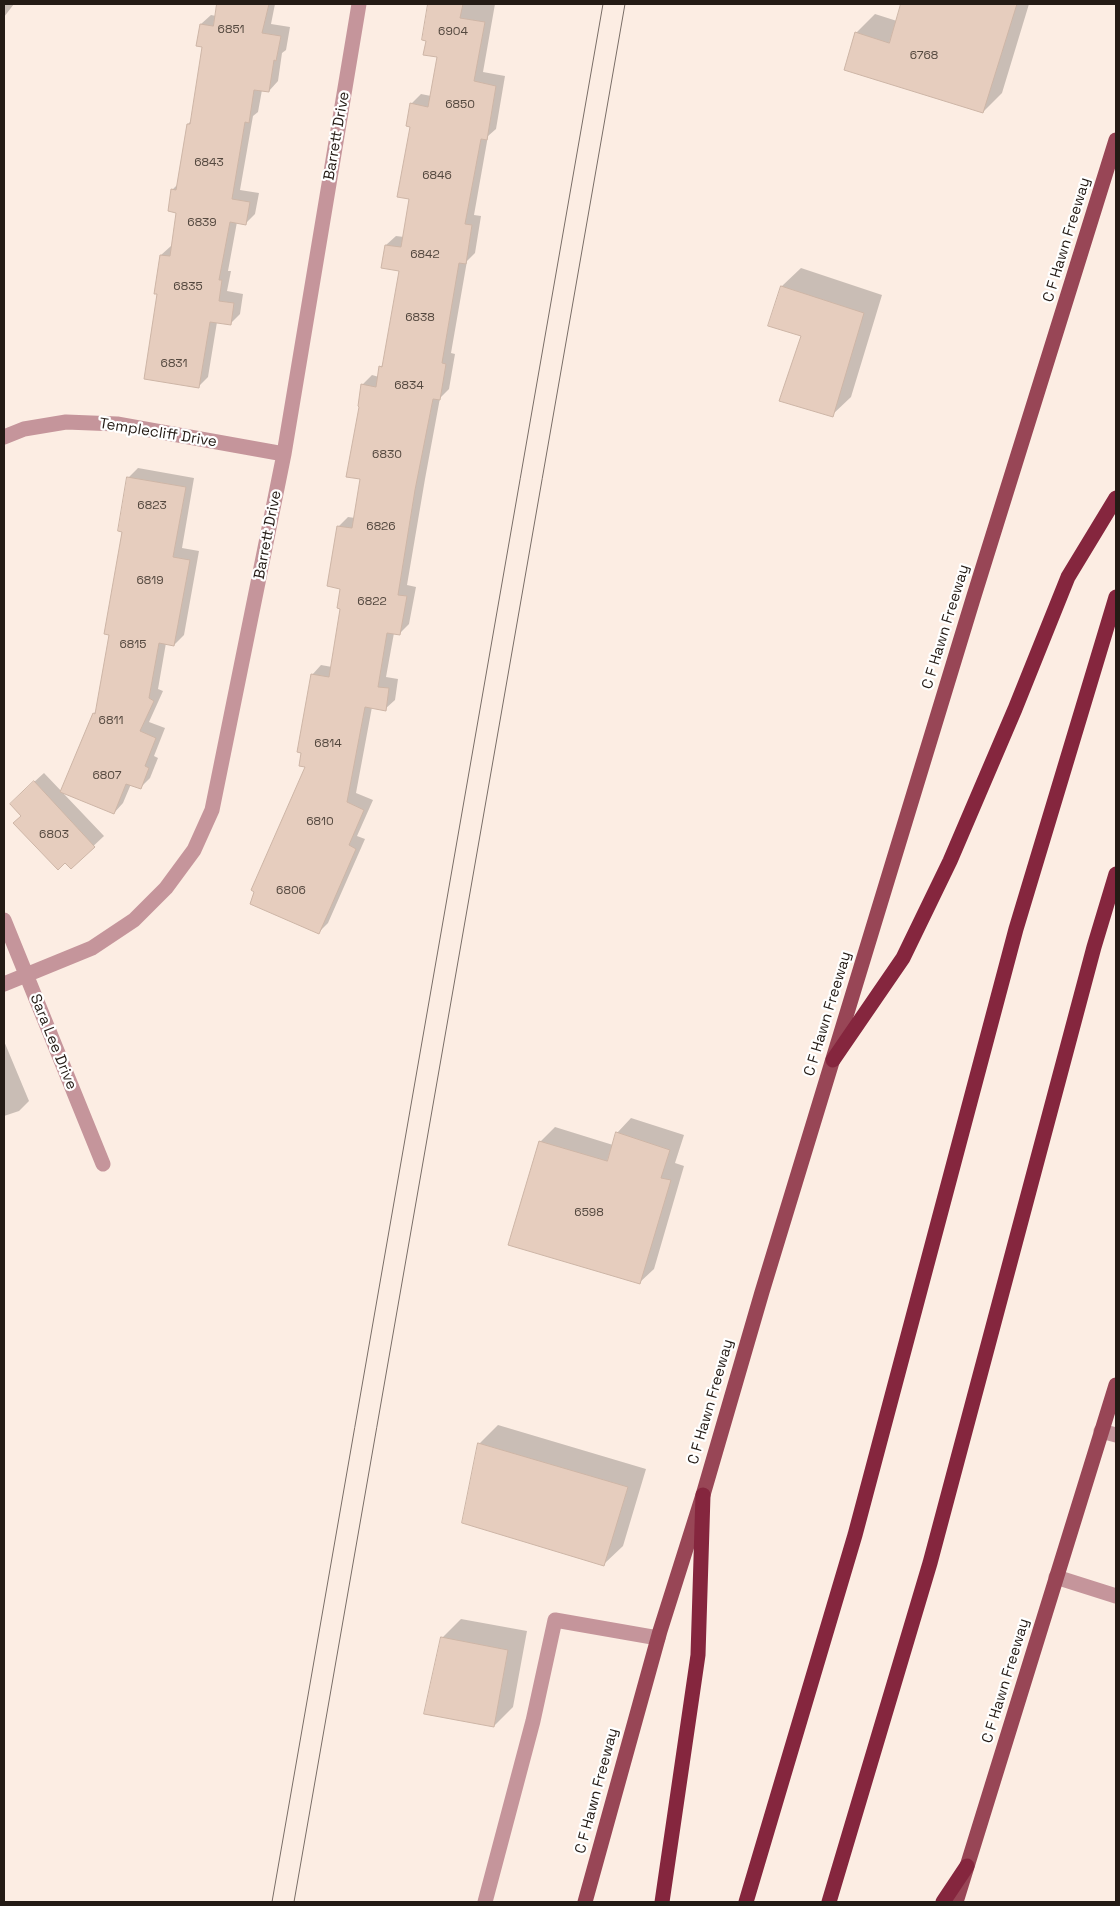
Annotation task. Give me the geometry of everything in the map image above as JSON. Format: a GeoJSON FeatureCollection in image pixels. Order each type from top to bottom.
{"type":"FeatureCollection","features":[{"type":"Feature","properties":{"kind":"highway"},"geometry":{"type":"LineString","coordinates":[[833,1060],[903,958],[954,852],[1015,709],[1068,577],[1116,498]]}},
{"type":"Feature","properties":{"kind":"highway"},"geometry":{"type":"LineString","coordinates":[[746,1902],[855,1535],[1016,929],[1116,597]]}},
{"type":"Feature","properties":{"kind":"highway"},"geometry":{"type":"LineString","coordinates":[[829,1902],[930,1563],[1092,956],[1116,874]]}},
{"type":"Feature","properties":{"kind":"highway"},"geometry":{"type":"LineString","coordinates":[[662,1902],[698,1655],[703,1494]]}},
{"type":"Feature","properties":{"kind":"highway"},"geometry":{"type":"LineString","coordinates":[[943,1902],[967,1866]]}},
{"type":"Feature","properties":{"kind":"main road","name":"C F Hawn Freeway"},"geometry":{"type":"LineString","coordinates":[[584,1902],[658,1638],[703,1494],[762,1292],[973,598],[1116,140]]}},
{"type":"Feature","properties":{"kind":"main road","name":"C F Hawn Freeway"},"geometry":{"type":"LineString","coordinates":[[956,1902],[1116,1385]]}},
{"type":"Feature","properties":{"kind":"street","name":"Barrett Drive"},"geometry":{"type":"LineString","coordinates":[[4,984],[92,948],[134,920],[166,888],[194,850],[212,810],[284,454],[359,4]]}},
{"type":"Feature","properties":{"kind":"street","name":"Templecliff Drive"},"geometry":{"type":"LineString","coordinates":[[4,437],[24,429],[66,422],[117,424],[284,454]]}},
{"type":"Feature","properties":{"kind":"street","name":"Sara Lee Drive"},"geometry":{"type":"LineString","coordinates":[[4,920],[103,1164]]}},
{"type":"Feature","properties":{"kind":"street"},"geometry":{"type":"LineString","coordinates":[[1101,1431],[1116,1435]]}},
{"type":"Feature","properties":{"kind":"street"},"geometry":{"type":"LineString","coordinates":[[1056,1577],[1116,1596]]}},
{"type":"Feature","properties":{"kind":"street"},"geometry":{"type":"LineString","coordinates":[[485,1902],[533,1721],[555,1620],[658,1638]]}},
{"type":"Feature","properties":{"kind":"building"},"geometry":{"type":"Polygon","coordinates":[[[217,4],[269,4],[262,33],[281,36],[276,61],[274,60],[269,92],[254,90],[249,123],[245,122],[232,199],[250,202],[246,225],[230,222],[219,280],[222,280],[219,301],[234,303],[231,325],[210,322],[199,388],[144,379],[157,294],[154,294],[160,255],[170,256],[176,213],[168,211],[171,189],[176,190],[187,124],[190,124],[202,47],[196,46],[200,24],[213,26],[217,4]]]}},
{"type":"Feature","properties":{"kind":"building"},"geometry":{"type":"Polygon","coordinates":[[[428,4],[463,4],[460,18],[485,22],[474,81],[496,86],[487,140],[481,139],[465,224],[472,225],[466,264],[459,263],[442,363],[446,364],[440,400],[433,399],[415,490],[398,595],[407,596],[400,635],[387,633],[378,687],[389,688],[386,711],[365,707],[347,802],[364,810],[349,845],[356,849],[319,934],[250,904],[254,892],[251,890],[305,767],[299,766],[301,753],[297,752],[311,674],[329,677],[340,609],[337,608],[340,589],[327,586],[337,526],[352,528],[360,479],[346,477],[359,407],[361,384],[376,387],[379,366],[382,367],[399,271],[381,268],[385,245],[401,247],[409,199],[397,197],[410,127],[406,126],[410,103],[428,107],[437,57],[423,55],[426,41],[422,40],[428,4]]]}},
{"type":"Feature","properties":{"kind":"building"},"geometry":{"type":"Polygon","coordinates":[[[901,4],[1017,4],[983,113],[844,70],[855,32],[889,43],[901,4]]]}},
{"type":"Feature","properties":{"kind":"building"},"geometry":{"type":"Polygon","coordinates":[[[781,286],[864,313],[833,417],[779,401],[801,336],[768,326],[781,286]]]}},
{"type":"Feature","properties":{"kind":"building"},"geometry":{"type":"Polygon","coordinates":[[[127,477],[186,487],[173,557],[190,560],[174,646],[159,643],[149,698],[154,701],[140,731],[156,738],[145,766],[149,768],[141,789],[126,784],[114,814],[60,792],[93,713],[95,714],[109,635],[104,634],[122,532],[118,531],[127,477]]]}},
{"type":"Feature","properties":{"kind":"building"},"geometry":{"type":"Polygon","coordinates":[[[34,781],[95,847],[71,869],[65,863],[58,870],[13,823],[21,816],[10,804],[34,781]]]}},
{"type":"Feature","properties":{"kind":"building"},"geometry":{"type":"Polygon","coordinates":[[[616,1132],[670,1150],[661,1178],[671,1180],[640,1284],[508,1245],[539,1141],[607,1161],[616,1132]]]}},
{"type":"Feature","properties":{"kind":"building"},"geometry":{"type":"Polygon","coordinates":[[[478,1443],[628,1487],[604,1566],[462,1523],[478,1443]]]}},
{"type":"Feature","properties":{"kind":"building"},"geometry":{"type":"Polygon","coordinates":[[[441,1637],[508,1650],[494,1727],[424,1714],[441,1637]]]}},
{"type":"Feature","properties":{"kind":"tram line"},"geometry":{"type":"LineString","coordinates":[[272,1902],[603,4]]}},
{"type":"Feature","properties":{"kind":"tram line"},"geometry":{"type":"LineString","coordinates":[[294,1902],[625,4]]}}]}
